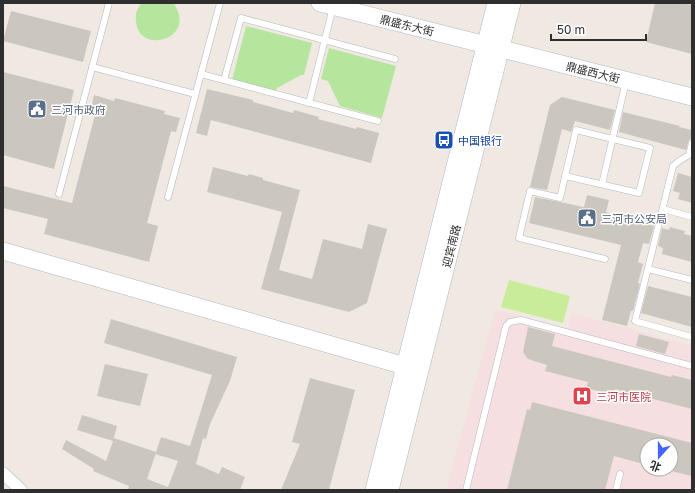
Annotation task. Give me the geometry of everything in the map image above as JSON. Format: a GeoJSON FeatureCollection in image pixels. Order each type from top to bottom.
{"type":"FeatureCollection","features":[{"type":"Feature","properties":{"kind":"main road","name":"迎宾南路"},"geometry":{"type":"LineString","coordinates":[[390,490],[493,47],[496,3]]}},
{"type":"Feature","properties":{"kind":"main road","name":"迎宾南路"},"geometry":{"type":"LineString","coordinates":[[374,490],[405,366],[493,47],[512,3]]}},
{"type":"Feature","properties":{"kind":"main road","name":"鼎盛东大街"},"geometry":{"type":"LineString","coordinates":[[327,5],[493,47]]}},
{"type":"Feature","properties":{"kind":"main road","name":"鼎盛西大街"},"geometry":{"type":"LineString","coordinates":[[493,47],[692,96]]}},
{"type":"Feature","properties":{"kind":"main road"},"geometry":{"type":"LineString","coordinates":[[3,251],[405,366]]}},
{"type":"Feature","properties":{"kind":"street"},"geometry":{"type":"LineString","coordinates":[[3,473],[21,490]]}},
{"type":"Feature","properties":{"kind":"lane"},"geometry":{"type":"LineString","coordinates":[[58,194],[109,3]]}},
{"type":"Feature","properties":{"kind":"lane"},"geometry":{"type":"LineString","coordinates":[[168,197],[220,3]]}},
{"type":"Feature","properties":{"kind":"lane"},"geometry":{"type":"LineString","coordinates":[[309,103],[325,40],[327,5]]}},
{"type":"Feature","properties":{"kind":"lane"},"geometry":{"type":"LineString","coordinates":[[224,80],[241,18],[395,59]]}},
{"type":"Feature","properties":{"kind":"lane"},"geometry":{"type":"LineString","coordinates":[[92,67],[196,94]]}},
{"type":"Feature","properties":{"kind":"lane"},"geometry":{"type":"LineString","coordinates":[[201,74],[378,121]]}},
{"type":"Feature","properties":{"kind":"lane"},"geometry":{"type":"LineString","coordinates":[[602,184],[626,80]]}},
{"type":"Feature","properties":{"kind":"lane"},"geometry":{"type":"LineString","coordinates":[[565,176],[639,193],[650,148],[576,130],[565,176],[560,198],[530,191],[519,238],[605,259]]}},
{"type":"Feature","properties":{"kind":"lane"},"geometry":{"type":"LineString","coordinates":[[692,143],[689,155],[673,166],[636,321],[692,337]]}},
{"type":"Feature","properties":{"kind":"lane"},"geometry":{"type":"LineString","coordinates":[[663,209],[692,217]]}},
{"type":"Feature","properties":{"kind":"lane"},"geometry":{"type":"LineString","coordinates":[[648,269],[692,280]]}},
{"type":"Feature","properties":{"kind":"lane"},"geometry":{"type":"LineString","coordinates":[[466,490],[506,326],[510,322],[521,320],[692,366]]}},
{"type":"Feature","properties":{"kind":"lane"},"geometry":{"type":"LineString","coordinates":[[616,490],[620,474]]}},
{"type":"Feature","properties":{"kind":"shaded area","name":"三河市医院"},"geometry":{"type":"Polygon","coordinates":[[[495,310],[568,329],[572,313],[692,346],[692,490],[446,490],[495,310]]]}},
{"type":"Feature","properties":{"kind":"green space"},"geometry":{"type":"Polygon","coordinates":[[[142,3],[174,4],[179,16],[178,27],[173,34],[164,39],[155,40],[146,38],[139,31],[136,15],[138,8],[142,3]]]}},
{"type":"Feature","properties":{"kind":"green space"},"geometry":{"type":"Polygon","coordinates":[[[246,26],[312,43],[304,75],[301,75],[277,88],[276,91],[232,80],[246,26]]]}},
{"type":"Feature","properties":{"kind":"green space"},"geometry":{"type":"Polygon","coordinates":[[[329,48],[396,66],[382,118],[340,106],[328,81],[321,79],[329,48]]]}},
{"type":"Feature","properties":{"kind":"green space"},"geometry":{"type":"Polygon","coordinates":[[[509,280],[570,296],[563,323],[501,307],[509,280]]]}},
{"type":"Feature","properties":{"kind":"building"},"geometry":{"type":"Polygon","coordinates":[[[655,3],[682,3],[692,5],[692,54],[646,42],[655,3]]]}},
{"type":"Feature","properties":{"kind":"building"},"geometry":{"type":"Polygon","coordinates":[[[11,11],[91,31],[83,62],[3,41],[11,11]]]}},
{"type":"Feature","properties":{"kind":"building"},"geometry":{"type":"Polygon","coordinates":[[[3,72],[74,90],[54,169],[3,155],[3,72]]]}},
{"type":"Feature","properties":{"kind":"building"},"geometry":{"type":"Polygon","coordinates":[[[207,89],[253,100],[253,102],[293,113],[294,110],[319,117],[318,119],[356,129],[357,127],[379,133],[371,163],[211,120],[207,136],[196,133],[207,89]]]}},
{"type":"Feature","properties":{"kind":"building"},"geometry":{"type":"Polygon","coordinates":[[[94,95],[114,101],[115,98],[165,111],[164,114],[180,118],[176,132],[171,131],[147,223],[158,226],[149,262],[44,234],[48,219],[3,208],[3,186],[72,203],[96,111],[91,109],[94,95]]]}},
{"type":"Feature","properties":{"kind":"building"},"geometry":{"type":"Polygon","coordinates":[[[562,97],[615,110],[610,130],[575,121],[571,132],[562,129],[547,190],[530,187],[550,105],[562,97]]]}},
{"type":"Feature","properties":{"kind":"building"},"geometry":{"type":"Polygon","coordinates":[[[623,112],[692,130],[692,139],[689,140],[686,150],[619,132],[623,112]]]}},
{"type":"Feature","properties":{"kind":"building"},"geometry":{"type":"Polygon","coordinates":[[[213,167],[248,176],[249,174],[263,178],[263,180],[300,190],[279,270],[312,279],[323,239],[362,249],[368,224],[387,229],[367,303],[349,312],[261,289],[282,212],[207,192],[213,167]]]}},
{"type":"Feature","properties":{"kind":"building"},"geometry":{"type":"Polygon","coordinates":[[[678,173],[692,177],[692,203],[678,199],[680,193],[673,191],[678,173]]]}},
{"type":"Feature","properties":{"kind":"building"},"geometry":{"type":"Polygon","coordinates":[[[587,195],[609,200],[606,212],[654,226],[649,244],[643,243],[638,262],[643,264],[638,283],[640,284],[633,311],[631,311],[627,326],[602,320],[621,245],[529,223],[535,197],[584,207],[587,195]]]}},
{"type":"Feature","properties":{"kind":"building"},"geometry":{"type":"Polygon","coordinates":[[[670,227],[685,231],[684,234],[692,236],[692,262],[662,254],[663,248],[658,246],[662,228],[669,230],[670,227]]]}},
{"type":"Feature","properties":{"kind":"building"},"geometry":{"type":"Polygon","coordinates":[[[648,286],[692,297],[692,327],[641,313],[648,286]]]}},
{"type":"Feature","properties":{"kind":"building"},"geometry":{"type":"Polygon","coordinates":[[[111,319],[237,357],[230,381],[210,424],[206,439],[203,438],[196,464],[219,474],[222,467],[245,477],[240,490],[128,490],[129,486],[93,471],[94,469],[62,449],[66,440],[106,461],[113,441],[77,430],[82,415],[117,426],[114,438],[156,452],[161,437],[190,446],[212,375],[104,343],[111,319]],[[156,454],[147,479],[168,487],[178,461],[156,454]]]}},
{"type":"Feature","properties":{"kind":"building"},"geometry":{"type":"Polygon","coordinates":[[[528,327],[555,334],[552,346],[671,377],[672,375],[692,380],[692,409],[615,389],[614,395],[586,388],[588,382],[545,371],[547,365],[527,358],[523,352],[528,327]]]}},
{"type":"Feature","properties":{"kind":"building"},"geometry":{"type":"Polygon","coordinates":[[[639,334],[669,342],[665,354],[636,346],[639,334]]]}},
{"type":"Feature","properties":{"kind":"building"},"geometry":{"type":"Polygon","coordinates":[[[105,364],[148,374],[140,406],[97,396],[105,364]]]}},
{"type":"Feature","properties":{"kind":"building"},"geometry":{"type":"Polygon","coordinates":[[[310,378],[355,390],[329,490],[281,490],[300,444],[292,442],[310,378]]]}},
{"type":"Feature","properties":{"kind":"building"},"geometry":{"type":"Polygon","coordinates":[[[532,402],[669,437],[639,437],[639,463],[614,456],[605,490],[507,490],[527,409],[530,410],[532,402]]]}},
{"type":"Feature","properties":{"kind":"building"},"geometry":{"type":"Polygon","coordinates":[[[679,440],[692,443],[692,476],[679,473],[679,440]]]}},
{"type":"Feature","properties":{"kind":"place","name":"三河市政府"},"geometry":{"type":"Point","coordinates":[37,109]}},
{"type":"Feature","properties":{"kind":"place","name":"中国银行"},"geometry":{"type":"Point","coordinates":[444,140]}},
{"type":"Feature","properties":{"kind":"place","name":"三河市公安局"},"geometry":{"type":"Point","coordinates":[587,218]}},
{"type":"Feature","properties":{"kind":"place","name":"三河市医院"},"geometry":{"type":"Point","coordinates":[582,396]}}]}
